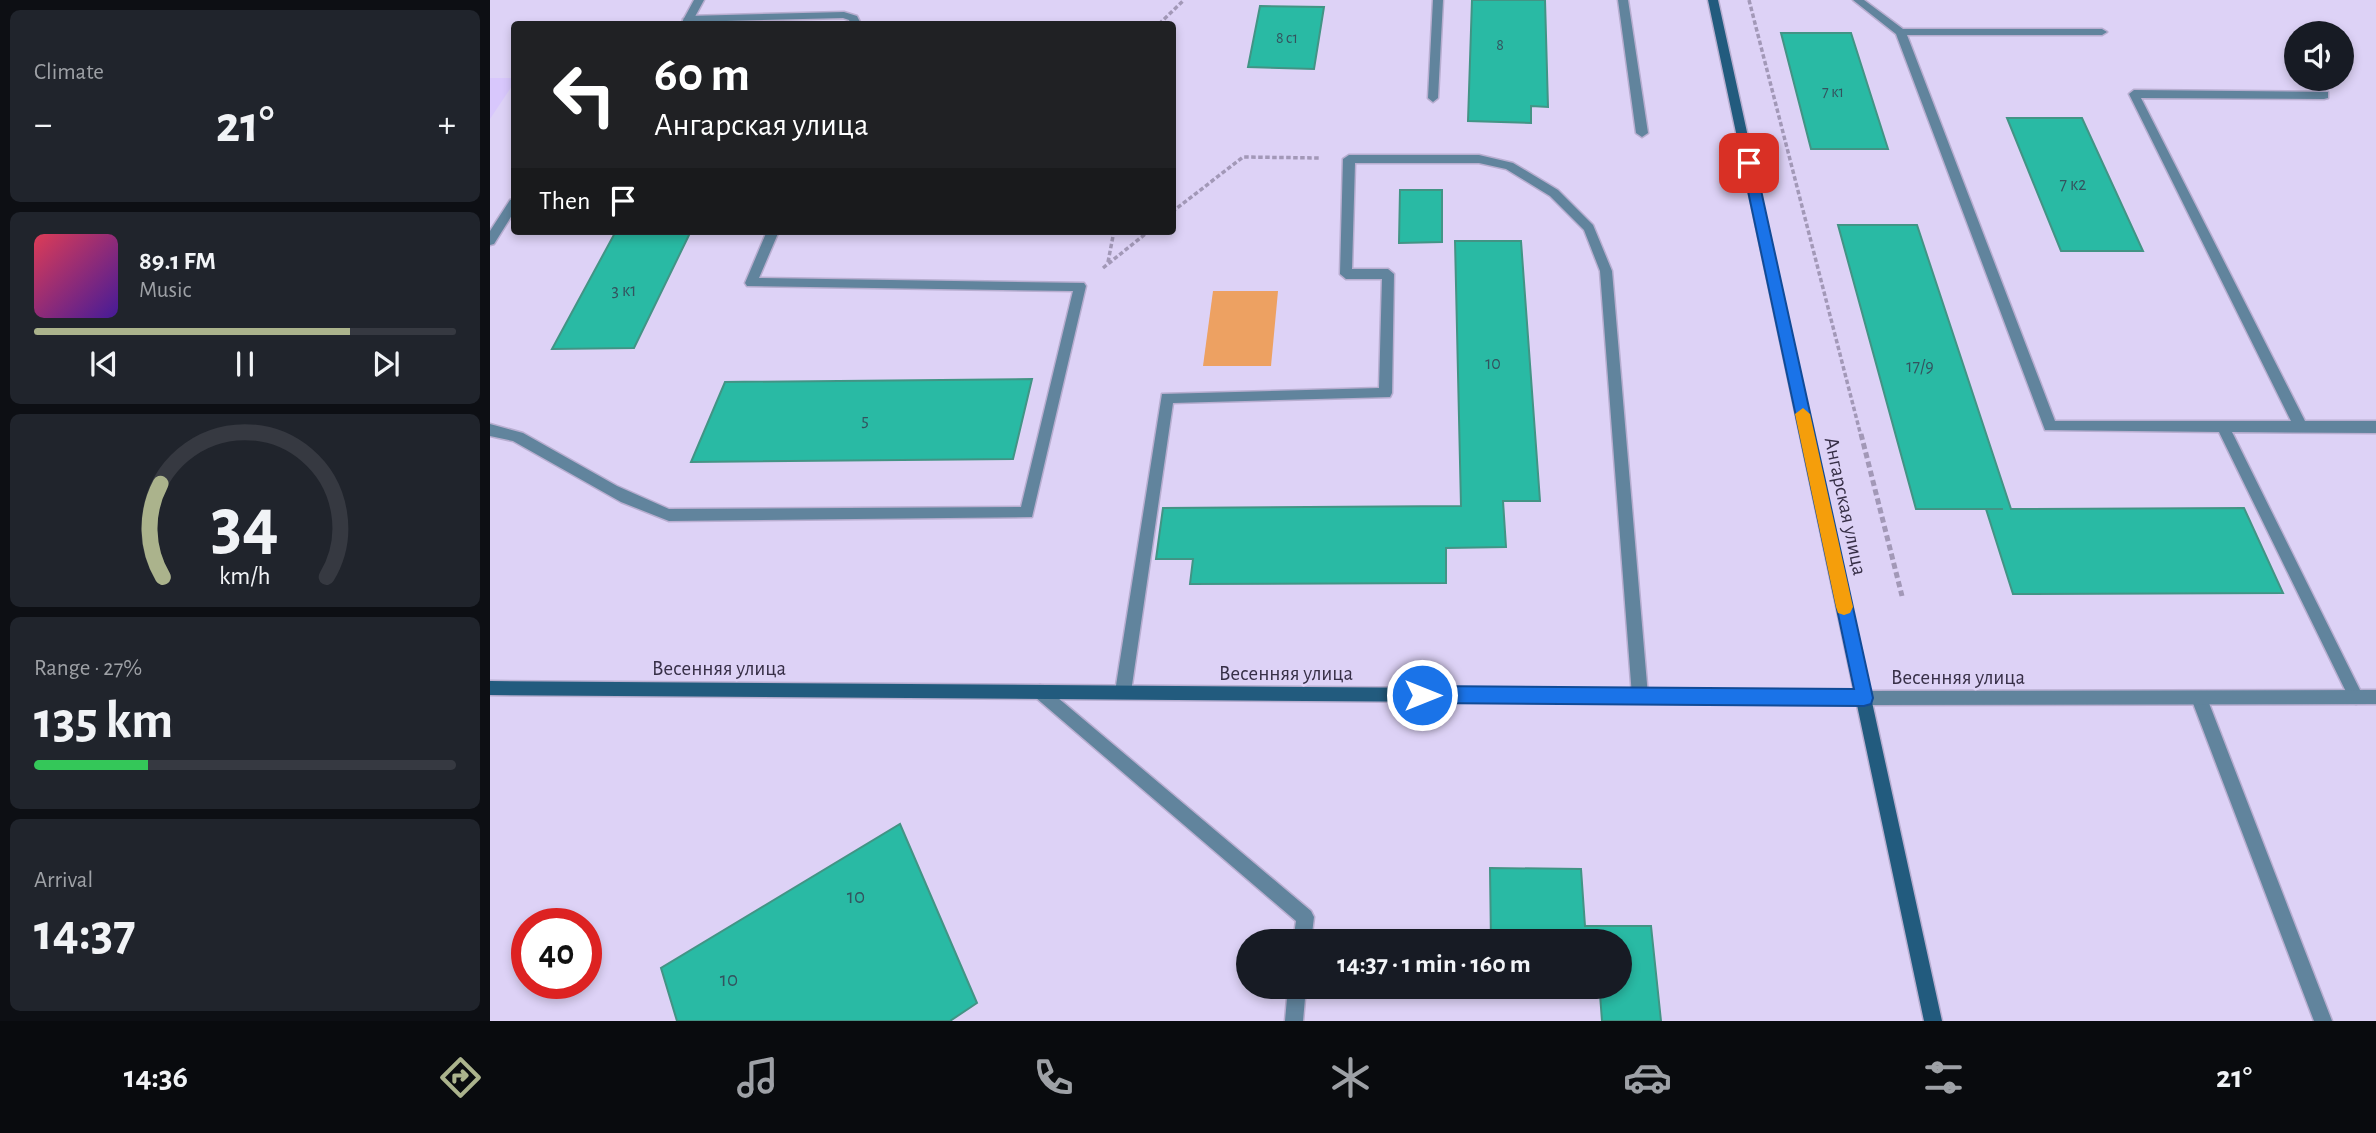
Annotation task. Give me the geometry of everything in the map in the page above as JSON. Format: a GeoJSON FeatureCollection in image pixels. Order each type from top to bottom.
{"type":"FeatureCollection","features":[{"type":"Feature","properties":{"kind":"street"},"geometry":{"type":"LineString","coordinates":[[688,21],[699,0]]}},
{"type":"Feature","properties":{"kind":"street"},"geometry":{"type":"LineString","coordinates":[[1433,98],[1438,0]]}},
{"type":"Feature","properties":{"kind":"street"},"geometry":{"type":"LineString","coordinates":[[1623,0],[1642,133]]}},
{"type":"Feature","properties":{"kind":"street","name":"Ангарская улица"},"geometry":{"type":"LineString","coordinates":[[1713,0],[1933,1021]]}},
{"type":"Feature","properties":{"kind":"street"},"geometry":{"type":"LineString","coordinates":[[1858,0],[1901,32],[2050,426],[2376,427]]}},
{"type":"Feature","properties":{"kind":"street"},"geometry":{"type":"LineString","coordinates":[[709,21],[844,15],[854,21]]}},
{"type":"Feature","properties":{"kind":"street"},"geometry":{"type":"LineString","coordinates":[[1901,32],[2102,32]]}},
{"type":"Feature","properties":{"kind":"street"},"geometry":{"type":"LineString","coordinates":[[2301,427],[2133,94],[2325,95]]}},
{"type":"Feature","properties":{"kind":"street"},"geometry":{"type":"LineString","coordinates":[[1124,692],[1167,398],[1385,393],[1388,274],[1346,274],[1349,159],[1479,159],[1509,166],[1554,193],[1589,228],[1606,271],[1640,696]]}},
{"type":"Feature","properties":{"kind":"street"},"geometry":{"type":"LineString","coordinates":[[490,241],[511,208]]}},
{"type":"Feature","properties":{"kind":"street"},"geometry":{"type":"LineString","coordinates":[[490,430],[528,441],[555,459],[646,508],[669,515],[1027,513],[1080,286],[751,283],[771,235]]}},
{"type":"Feature","properties":{"kind":"street"},"geometry":{"type":"LineString","coordinates":[[2223,427],[2357,697]]}},
{"type":"Feature","properties":{"kind":"street","name":"Весенняя улица"},"geometry":{"type":"LineString","coordinates":[[490,688],[1864,698],[2376,697]]}},
{"type":"Feature","properties":{"kind":"street"},"geometry":{"type":"LineString","coordinates":[[1040,692],[1305,917],[1304,929]]}},
{"type":"Feature","properties":{"kind":"street"},"geometry":{"type":"LineString","coordinates":[[2199,698],[2323,1021]]}},
{"type":"Feature","properties":{"kind":"street"},"geometry":{"type":"LineString","coordinates":[[1294,1021],[1296,999]]}},
{"type":"Feature","properties":{"kind":"path"},"geometry":{"type":"LineString","coordinates":[[1162,21],[1184,0]]}},
{"type":"Feature","properties":{"kind":"path"},"geometry":{"type":"LineString","coordinates":[[1749,0],[1902,596]]}},
{"type":"Feature","properties":{"kind":"path"},"geometry":{"type":"LineString","coordinates":[[1176,209],[1243,157],[1349,159]]}},
{"type":"Feature","properties":{"kind":"path"},"geometry":{"type":"LineString","coordinates":[[1108,263],[1113,235]]}},
{"type":"Feature","properties":{"kind":"path"},"geometry":{"type":"LineString","coordinates":[[1080,286],[1144,235]]}},
{"type":"Feature","properties":{"kind":"shaded area"},"geometry":{"type":"Polygon","coordinates":[[[490,78],[511,78],[511,88],[490,119],[490,78]]]}},
{"type":"Feature","properties":{"kind":"shaded area"},"geometry":{"type":"Polygon","coordinates":[[[1213,291],[1278,291],[1271,366],[1203,366],[1213,291]]]}},
{"type":"Feature","properties":{"kind":"building"},"geometry":{"type":"Polygon","coordinates":[[[1472,0],[1545,0],[1548,107],[1531,106],[1531,123],[1468,121],[1472,0]]]}},
{"type":"Feature","properties":{"kind":"building"},"geometry":{"type":"Polygon","coordinates":[[[1260,6],[1324,7],[1314,69],[1248,67],[1260,6]]]}},
{"type":"Feature","properties":{"kind":"building"},"geometry":{"type":"Polygon","coordinates":[[[1781,33],[1851,33],[1888,149],[1811,149],[1781,33]]]}},
{"type":"Feature","properties":{"kind":"building"},"geometry":{"type":"Polygon","coordinates":[[[2007,118],[2082,118],[2143,251],[2061,251],[2007,118]]]}},
{"type":"Feature","properties":{"kind":"building"},"geometry":{"type":"Polygon","coordinates":[[[1400,190],[1442,190],[1442,242],[1399,243],[1400,190]]]}},
{"type":"Feature","properties":{"kind":"building"},"geometry":{"type":"Polygon","coordinates":[[[1838,225],[1917,225],[2011,509],[2244,508],[2283,593],[2013,594],[1986,509],[1916,509],[1838,225]]]}},
{"type":"Feature","properties":{"kind":"building"},"geometry":{"type":"Polygon","coordinates":[[[614,235],[689,235],[634,348],[552,349],[614,235]]]}},
{"type":"Feature","properties":{"kind":"building"},"geometry":{"type":"Polygon","coordinates":[[[1455,241],[1521,241],[1540,501],[1503,501],[1506,547],[1446,548],[1446,583],[1190,584],[1193,559],[1156,559],[1163,508],[1461,506],[1455,241]]]}},
{"type":"Feature","properties":{"kind":"building"},"geometry":{"type":"Polygon","coordinates":[[[1032,379],[1013,459],[691,462],[725,382],[1032,379]]]}},
{"type":"Feature","properties":{"kind":"building"},"geometry":{"type":"Polygon","coordinates":[[[900,824],[977,1003],[950,1021],[677,1021],[661,968],[900,824]]]}},
{"type":"Feature","properties":{"kind":"building"},"geometry":{"type":"Polygon","coordinates":[[[1490,868],[1581,869],[1585,926],[1651,926],[1661,1021],[1602,1021],[1600,999],[1632,999],[1632,929],[1491,929],[1490,868]]]}},
{"type":"Feature","properties":{"kind":"slow traffic"},"geometry":{"type":"LineString","coordinates":[[1803,414],[1844,607]]}},
{"type":"Feature","properties":{"kind":"route"},"geometry":{"type":"LineString","coordinates":[[1422,695],[1864,698],[1749,163]]}}]}
